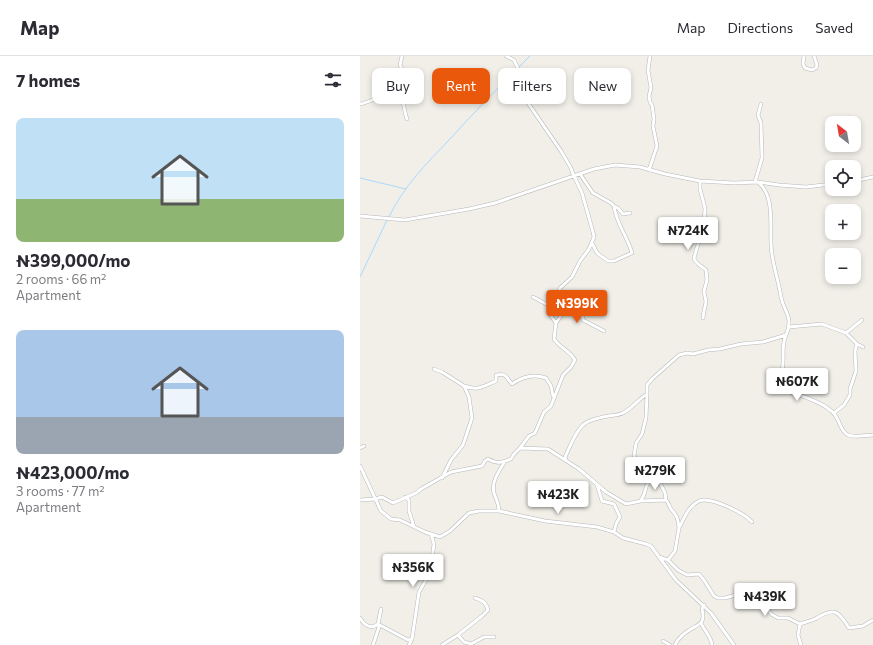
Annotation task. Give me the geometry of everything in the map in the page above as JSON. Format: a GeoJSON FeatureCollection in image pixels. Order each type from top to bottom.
{"type":"FeatureCollection","features":[{"type":"Feature","properties":{"kind":"street"},"geometry":{"type":"LineString","coordinates":[[402,56],[400,65],[402,68]]}},
{"type":"Feature","properties":{"kind":"street"},"geometry":{"type":"LineString","coordinates":[[506,56],[514,60],[522,77],[528,103],[571,168],[582,194],[594,237],[585,255],[576,266],[572,276],[560,288],[557,296],[550,306],[549,313],[556,323]]}},
{"type":"Feature","properties":{"kind":"street"},"geometry":{"type":"LineString","coordinates":[[649,170],[657,146],[652,106],[649,96],[651,88],[648,70],[650,56]]}},
{"type":"Feature","properties":{"kind":"street"},"geometry":{"type":"LineString","coordinates":[[804,56],[803,64],[805,68],[812,70],[818,65],[814,56]]}},
{"type":"Feature","properties":{"kind":"street"},"geometry":{"type":"LineString","coordinates":[[360,104],[367,103],[396,92],[401,94],[407,119]]}},
{"type":"Feature","properties":{"kind":"street"},"geometry":{"type":"LineString","coordinates":[[756,182],[762,158],[761,123],[758,115],[761,104]]}},
{"type":"Feature","properties":{"kind":"street"},"geometry":{"type":"LineString","coordinates":[[360,216],[405,220],[494,203],[604,166],[615,165],[628,165],[700,181],[734,183],[756,182],[806,187],[825,185]]}},
{"type":"Feature","properties":{"kind":"street"},"geometry":{"type":"LineString","coordinates":[[580,174],[593,193],[606,202],[611,203],[623,214],[630,213]]}},
{"type":"Feature","properties":{"kind":"street"},"geometry":{"type":"LineString","coordinates":[[861,180],[873,177]]}},
{"type":"Feature","properties":{"kind":"street"},"geometry":{"type":"LineString","coordinates":[[700,181],[700,189],[705,208],[704,224],[694,258],[696,263],[706,270],[707,280],[704,291],[706,302],[703,318]]}},
{"type":"Feature","properties":{"kind":"street"},"geometry":{"type":"LineString","coordinates":[[756,182],[764,187],[771,210],[771,253],[782,302],[789,317],[789,327],[782,347],[783,356],[781,373],[773,384],[776,388],[809,398],[834,413],[842,430],[847,434],[853,436],[873,435]]}},
{"type":"Feature","properties":{"kind":"street"},"geometry":{"type":"LineString","coordinates":[[592,242],[597,253],[608,261],[614,261],[632,253],[628,241],[618,225],[614,206]]}},
{"type":"Feature","properties":{"kind":"street"},"geometry":{"type":"LineString","coordinates":[[557,296],[568,306],[581,310],[583,320],[604,331]]}},
{"type":"Feature","properties":{"kind":"street"},"geometry":{"type":"LineString","coordinates":[[532,297],[550,306]]}},
{"type":"Feature","properties":{"kind":"street"},"geometry":{"type":"LineString","coordinates":[[360,500],[382,497],[393,503],[416,493],[421,488],[451,472],[482,466],[488,459],[495,463],[504,463],[511,459],[530,436],[535,433],[544,412],[551,406],[563,375],[575,360],[571,353],[557,345],[554,339],[556,323],[568,306]]}},
{"type":"Feature","properties":{"kind":"street"},"geometry":{"type":"LineString","coordinates":[[846,333],[862,320]]}},
{"type":"Feature","properties":{"kind":"street"},"geometry":{"type":"LineString","coordinates":[[789,327],[822,324],[846,333],[856,345],[862,346]]}},
{"type":"Feature","properties":{"kind":"street"},"geometry":{"type":"LineString","coordinates":[[679,528],[676,513],[671,509],[669,502],[666,500],[665,493],[657,477],[658,474],[656,472],[642,470],[634,456],[636,443],[642,434],[646,418],[647,385],[652,378],[678,355],[686,353],[693,354],[708,350],[720,350],[742,344],[763,342],[786,335]]}},
{"type":"Feature","properties":{"kind":"street"},"geometry":{"type":"LineString","coordinates":[[834,413],[844,405],[850,395],[850,389],[856,371],[856,345]]}},
{"type":"Feature","properties":{"kind":"street"},"geometry":{"type":"LineString","coordinates":[[434,369],[464,386],[474,389],[496,381],[496,375],[502,374],[506,376],[512,384],[522,378],[537,375],[546,378],[551,386],[554,397]]}},
{"type":"Feature","properties":{"kind":"street"},"geometry":{"type":"LineString","coordinates":[[442,478],[451,460],[463,445],[472,418],[469,397],[464,386]]}},
{"type":"Feature","properties":{"kind":"street"},"geometry":{"type":"LineString","coordinates":[[567,462],[565,457],[572,440],[582,425],[590,420],[609,415],[618,415],[625,412],[647,394]]}},
{"type":"Feature","properties":{"kind":"street"},"geometry":{"type":"LineString","coordinates":[[360,448],[364,446]]}},
{"type":"Feature","properties":{"kind":"street"},"geometry":{"type":"LineString","coordinates":[[520,448],[548,449],[579,469],[606,492],[626,504],[641,500],[666,500]]}},
{"type":"Feature","properties":{"kind":"street"},"geometry":{"type":"LineString","coordinates":[[499,511],[499,503],[494,491],[495,479],[504,463]]}},
{"type":"Feature","properties":{"kind":"street"},"geometry":{"type":"LineString","coordinates":[[360,466],[381,511],[391,519],[400,520],[440,537],[450,531],[469,513],[479,511],[499,511],[545,521],[597,527],[614,532],[623,538],[646,544],[650,546],[676,580],[704,605],[734,645]]}},
{"type":"Feature","properties":{"kind":"street"},"geometry":{"type":"LineString","coordinates":[[641,500],[644,497],[646,485],[655,480],[657,477]]}},
{"type":"Feature","properties":{"kind":"street"},"geometry":{"type":"LineString","coordinates":[[597,485],[602,501],[614,504],[618,509],[620,516],[614,532]]}},
{"type":"Feature","properties":{"kind":"street"},"geometry":{"type":"LineString","coordinates":[[405,497],[409,500],[409,512],[414,527]]}},
{"type":"Feature","properties":{"kind":"street"},"geometry":{"type":"LineString","coordinates":[[668,560],[675,551],[679,528],[684,516],[699,501],[718,503],[731,507],[748,516],[752,522]]}},
{"type":"Feature","properties":{"kind":"street"},"geometry":{"type":"LineString","coordinates":[[409,645],[412,639],[419,592],[430,573],[434,544],[431,534]]}},
{"type":"Feature","properties":{"kind":"street"},"geometry":{"type":"LineString","coordinates":[[659,557],[668,560],[678,570],[687,575],[699,574],[714,596],[718,598],[740,595],[765,605],[771,614],[778,618],[788,618],[800,624],[811,621],[821,614],[833,611],[844,619],[849,628],[863,626],[873,620]]}},
{"type":"Feature","properties":{"kind":"street"},"geometry":{"type":"LineString","coordinates":[[442,645],[458,635],[488,610],[486,604],[475,598]]}},
{"type":"Feature","properties":{"kind":"street"},"geometry":{"type":"LineString","coordinates":[[675,645],[688,631],[696,628],[701,623],[703,616],[702,609],[704,605]]}},
{"type":"Feature","properties":{"kind":"street"},"geometry":{"type":"LineString","coordinates":[[373,645],[375,635],[379,627],[378,624],[381,609]]}},
{"type":"Feature","properties":{"kind":"street"},"geometry":{"type":"LineString","coordinates":[[360,618],[370,627],[378,624]]}},
{"type":"Feature","properties":{"kind":"street"},"geometry":{"type":"LineString","coordinates":[[701,623],[704,631],[712,641],[712,645]]}},
{"type":"Feature","properties":{"kind":"street"},"geometry":{"type":"LineString","coordinates":[[378,624],[408,640],[412,639]]}},
{"type":"Feature","properties":{"kind":"street"},"geometry":{"type":"LineString","coordinates":[[800,624],[798,635],[800,645]]}},
{"type":"Feature","properties":{"kind":"street"},"geometry":{"type":"LineString","coordinates":[[458,635],[464,642],[471,644],[484,637],[494,637]]}},
{"type":"Feature","properties":{"kind":"street"},"geometry":{"type":"LineString","coordinates":[[663,641],[670,645]]}},
{"type":"Feature","properties":{"kind":"waterway"},"geometry":{"type":"LineString","coordinates":[[389,217],[401,196],[424,167],[530,56]]}},
{"type":"Feature","properties":{"kind":"waterway"},"geometry":{"type":"LineString","coordinates":[[360,178],[406,189]]}},
{"type":"Feature","properties":{"kind":"waterway"},"geometry":{"type":"LineString","coordinates":[[360,277],[387,220]]}}]}
